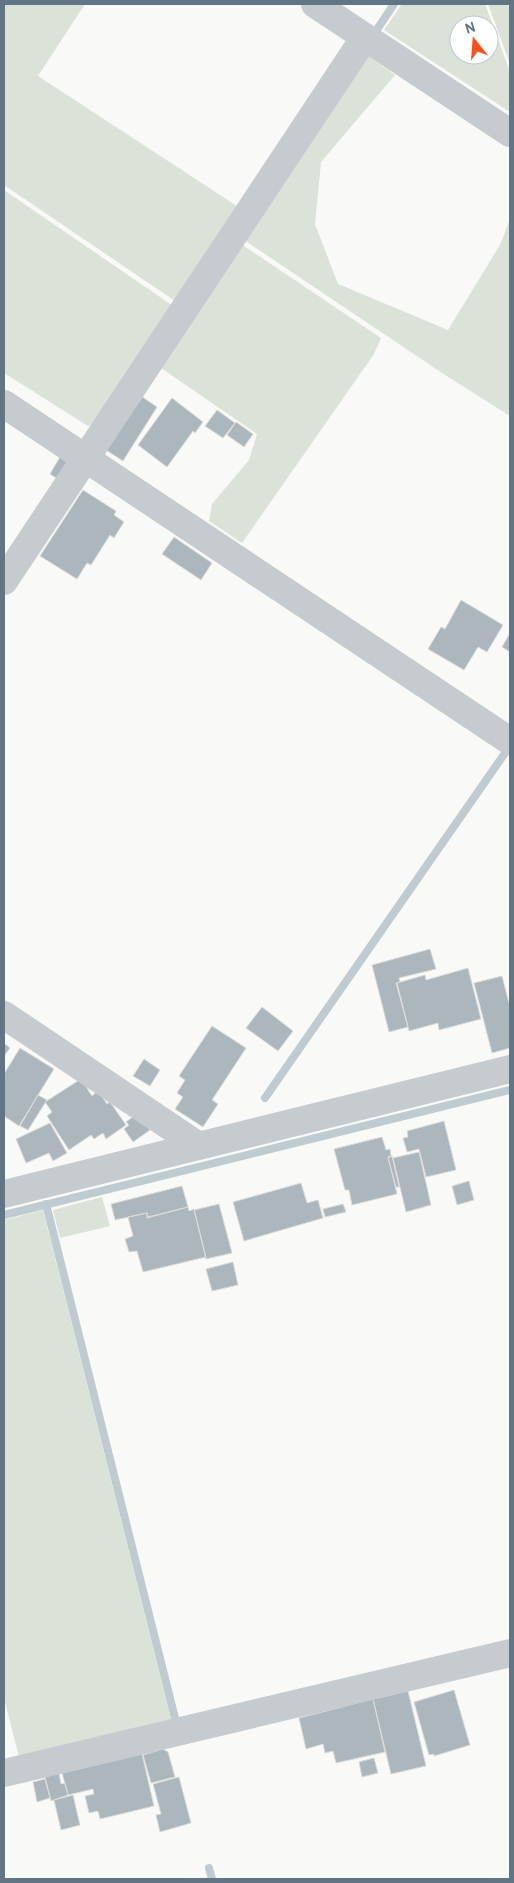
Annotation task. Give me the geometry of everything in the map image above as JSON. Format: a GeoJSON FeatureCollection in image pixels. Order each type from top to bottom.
{"type":"FeatureCollection","features":[{"type":"Feature","properties":{"kind":"street"},"geometry":{"type":"LineString","coordinates":[[315,4],[510,133]]}},
{"type":"Feature","properties":{"kind":"street"},"geometry":{"type":"LineString","coordinates":[[4,581],[365,37]]}},
{"type":"Feature","properties":{"kind":"street"},"geometry":{"type":"LineString","coordinates":[[4,404],[510,741]]}},
{"type":"Feature","properties":{"kind":"street"},"geometry":{"type":"LineString","coordinates":[[4,1015],[199,1146]]}},
{"type":"Feature","properties":{"kind":"street"},"geometry":{"type":"LineString","coordinates":[[4,1194],[510,1070]]}},
{"type":"Feature","properties":{"kind":"street"},"geometry":{"type":"LineString","coordinates":[[4,1773],[510,1653]]}},
{"type":"Feature","properties":{"kind":"shaded area"},"geometry":{"type":"Polygon","coordinates":[[[4,4],[85,4],[38,76],[243,210],[178,303],[4,185],[4,4]]]}},
{"type":"Feature","properties":{"kind":"shaded area"},"geometry":{"type":"Polygon","coordinates":[[[402,4],[485,4],[489,15],[449,15],[449,65],[499,65],[499,42],[510,72],[510,112],[384,30],[402,4]]]}},
{"type":"Feature","properties":{"kind":"shaded area"},"geometry":{"type":"Polygon","coordinates":[[[488,4],[510,4],[510,64],[499,34],[499,15],[492,15],[488,4]]]}},
{"type":"Feature","properties":{"kind":"shaded area"},"geometry":{"type":"Polygon","coordinates":[[[367,55],[395,75],[321,162],[315,224],[338,284],[448,330],[500,245],[510,219],[510,416],[442,373],[244,240],[367,55]]]}},
{"type":"Feature","properties":{"kind":"shaded area"},"geometry":{"type":"Polygon","coordinates":[[[4,190],[176,308],[99,421],[88,426],[4,373],[4,190]]]}},
{"type":"Feature","properties":{"kind":"shaded area"},"geometry":{"type":"Polygon","coordinates":[[[241,244],[381,338],[374,354],[242,543],[209,521],[212,504],[249,460],[257,434],[161,368],[241,244]]]}},
{"type":"Feature","properties":{"kind":"shaded area"},"geometry":{"type":"Polygon","coordinates":[[[102,1197],[110,1226],[60,1238],[53,1210],[102,1197]]]}},
{"type":"Feature","properties":{"kind":"shaded area"},"geometry":{"type":"Polygon","coordinates":[[[43,1210],[171,1719],[19,1757],[4,1698],[4,1220],[43,1210]]]}},
{"type":"Feature","properties":{"kind":"building"},"geometry":{"type":"Polygon","coordinates":[[[141,396],[157,407],[123,461],[106,450],[141,396]]]}},
{"type":"Feature","properties":{"kind":"building"},"geometry":{"type":"Polygon","coordinates":[[[172,398],[203,422],[195,433],[193,431],[167,467],[138,445],[172,398]]]}},
{"type":"Feature","properties":{"kind":"building"},"geometry":{"type":"Polygon","coordinates":[[[217,410],[235,423],[223,438],[205,426],[217,410]]]}},
{"type":"Feature","properties":{"kind":"building"},"geometry":{"type":"Polygon","coordinates":[[[236,422],[253,434],[244,447],[227,435],[236,422]]]}},
{"type":"Feature","properties":{"kind":"building"},"geometry":{"type":"Polygon","coordinates":[[[60,457],[72,464],[61,481],[50,474],[60,457]]]}},
{"type":"Feature","properties":{"kind":"building"},"geometry":{"type":"Polygon","coordinates":[[[83,490],[116,511],[114,515],[124,522],[114,538],[110,535],[91,565],[87,563],[77,579],[40,556],[83,490]]]}},
{"type":"Feature","properties":{"kind":"building"},"geometry":{"type":"Polygon","coordinates":[[[174,537],[212,563],[201,580],[162,554],[174,537]]]}},
{"type":"Feature","properties":{"kind":"building"},"geometry":{"type":"Polygon","coordinates":[[[461,600],[503,625],[487,652],[478,647],[464,670],[428,649],[441,627],[445,629],[461,600]]]}},
{"type":"Feature","properties":{"kind":"building"},"geometry":{"type":"Polygon","coordinates":[[[510,633],[510,652],[502,647],[510,633]]]}},
{"type":"Feature","properties":{"kind":"building"},"geometry":{"type":"Polygon","coordinates":[[[430,949],[436,969],[399,978],[400,982],[396,983],[408,1027],[389,1032],[372,965],[430,949]]]}},
{"type":"Feature","properties":{"kind":"building"},"geometry":{"type":"Polygon","coordinates":[[[468,968],[481,1019],[439,1030],[438,1023],[409,1031],[397,983],[425,975],[426,980],[468,968]]]}},
{"type":"Feature","properties":{"kind":"building"},"geometry":{"type":"Polygon","coordinates":[[[502,976],[510,1007],[510,1048],[492,1053],[474,983],[502,976]]]}},
{"type":"Feature","properties":{"kind":"building"},"geometry":{"type":"Polygon","coordinates":[[[262,1007],[293,1031],[278,1051],[246,1028],[262,1007]]]}},
{"type":"Feature","properties":{"kind":"building"},"geometry":{"type":"Polygon","coordinates":[[[212,1026],[246,1048],[212,1100],[218,1104],[203,1127],[175,1109],[183,1097],[177,1093],[185,1080],[179,1076],[212,1026]]]}},
{"type":"Feature","properties":{"kind":"building"},"geometry":{"type":"Polygon","coordinates":[[[4,1043],[10,1048],[4,1056],[4,1043]]]}},
{"type":"Feature","properties":{"kind":"building"},"geometry":{"type":"Polygon","coordinates":[[[20,1048],[54,1069],[19,1126],[4,1116],[4,1074],[20,1048]]]}},
{"type":"Feature","properties":{"kind":"building"},"geometry":{"type":"Polygon","coordinates":[[[144,1059],[160,1070],[150,1086],[133,1076],[144,1059]]]}},
{"type":"Feature","properties":{"kind":"building"},"geometry":{"type":"Polygon","coordinates":[[[81,1079],[92,1096],[98,1091],[107,1104],[110,1102],[126,1125],[106,1139],[103,1133],[94,1139],[91,1135],[69,1150],[47,1116],[52,1112],[45,1102],[81,1079]]]}},
{"type":"Feature","properties":{"kind":"building"},"geometry":{"type":"Polygon","coordinates":[[[38,1095],[47,1100],[28,1130],[20,1126],[38,1095]]]}},
{"type":"Feature","properties":{"kind":"building"},"geometry":{"type":"Polygon","coordinates":[[[138,1113],[150,1130],[133,1142],[124,1129],[129,1125],[126,1122],[138,1113]]]}},
{"type":"Feature","properties":{"kind":"building"},"geometry":{"type":"Polygon","coordinates":[[[444,1121],[456,1170],[426,1177],[419,1149],[407,1152],[403,1138],[408,1137],[407,1131],[444,1121]]]}},
{"type":"Feature","properties":{"kind":"building"},"geometry":{"type":"Polygon","coordinates":[[[50,1123],[67,1153],[53,1161],[49,1153],[26,1163],[16,1139],[50,1123]]]}},
{"type":"Feature","properties":{"kind":"building"},"geometry":{"type":"Polygon","coordinates":[[[382,1137],[386,1150],[390,1149],[391,1156],[388,1157],[397,1194],[352,1205],[349,1190],[345,1190],[334,1149],[382,1137]]]}},
{"type":"Feature","properties":{"kind":"building"},"geometry":{"type":"Polygon","coordinates":[[[419,1152],[431,1205],[406,1212],[393,1158],[419,1152]]]}},
{"type":"Feature","properties":{"kind":"building"},"geometry":{"type":"Polygon","coordinates":[[[392,1156],[399,1187],[396,1187],[388,1158],[392,1156]]]}},
{"type":"Feature","properties":{"kind":"building"},"geometry":{"type":"Polygon","coordinates":[[[469,1181],[474,1200],[457,1205],[452,1186],[469,1181]]]}},
{"type":"Feature","properties":{"kind":"building"},"geometry":{"type":"Polygon","coordinates":[[[301,1183],[307,1203],[318,1200],[323,1218],[244,1241],[233,1202],[301,1183]]]}},
{"type":"Feature","properties":{"kind":"building"},"geometry":{"type":"Polygon","coordinates":[[[182,1186],[188,1207],[148,1217],[147,1213],[115,1220],[111,1204],[182,1186]]]}},
{"type":"Feature","properties":{"kind":"building"},"geometry":{"type":"Polygon","coordinates":[[[219,1204],[232,1253],[206,1259],[194,1210],[219,1204]]]}},
{"type":"Feature","properties":{"kind":"building"},"geometry":{"type":"Polygon","coordinates":[[[343,1204],[346,1212],[325,1217],[323,1209],[343,1204]]]}},
{"type":"Feature","properties":{"kind":"building"},"geometry":{"type":"Polygon","coordinates":[[[188,1207],[189,1211],[194,1209],[206,1257],[143,1272],[137,1251],[129,1252],[125,1239],[133,1236],[128,1217],[147,1213],[147,1218],[188,1207]]]}},
{"type":"Feature","properties":{"kind":"building"},"geometry":{"type":"Polygon","coordinates":[[[233,1262],[238,1285],[212,1291],[206,1269],[233,1262]]]}},
{"type":"Feature","properties":{"kind":"building"},"geometry":{"type":"Polygon","coordinates":[[[454,1690],[470,1745],[434,1756],[434,1754],[429,1755],[414,1702],[454,1690]]]}},
{"type":"Feature","properties":{"kind":"building"},"geometry":{"type":"Polygon","coordinates":[[[408,1691],[426,1766],[391,1774],[373,1699],[408,1691]]]}},
{"type":"Feature","properties":{"kind":"building"},"geometry":{"type":"Polygon","coordinates":[[[373,1699],[385,1752],[336,1763],[333,1751],[325,1753],[323,1744],[306,1749],[299,1718],[373,1699]]]}},
{"type":"Feature","properties":{"kind":"building"},"geometry":{"type":"Polygon","coordinates":[[[163,1749],[168,1752],[175,1777],[151,1783],[143,1755],[163,1749]]]}},
{"type":"Feature","properties":{"kind":"building"},"geometry":{"type":"Polygon","coordinates":[[[142,1754],[154,1806],[100,1819],[98,1811],[89,1813],[85,1796],[94,1794],[93,1789],[68,1795],[62,1773],[142,1754]]]}},
{"type":"Feature","properties":{"kind":"building"},"geometry":{"type":"Polygon","coordinates":[[[374,1758],[378,1773],[362,1777],[359,1762],[374,1758]]]}},
{"type":"Feature","properties":{"kind":"building"},"geometry":{"type":"Polygon","coordinates":[[[59,1773],[61,1784],[65,1783],[68,1795],[51,1801],[45,1777],[59,1773]]]}},
{"type":"Feature","properties":{"kind":"building"},"geometry":{"type":"Polygon","coordinates":[[[179,1777],[191,1823],[160,1832],[156,1815],[161,1814],[153,1784],[179,1777]]]}},
{"type":"Feature","properties":{"kind":"building"},"geometry":{"type":"Polygon","coordinates":[[[45,1779],[50,1798],[37,1802],[33,1782],[45,1779]]]}},
{"type":"Feature","properties":{"kind":"building"},"geometry":{"type":"Polygon","coordinates":[[[73,1795],[80,1825],[61,1830],[54,1800],[73,1795]]]}},
{"type":"Feature","properties":{"kind":"waterway"},"geometry":{"type":"LineString","coordinates":[[374,34],[394,4]]}},
{"type":"Feature","properties":{"kind":"waterway"},"geometry":{"type":"LineString","coordinates":[[265,1098],[505,753]]}},
{"type":"Feature","properties":{"kind":"waterway"},"geometry":{"type":"LineString","coordinates":[[4,1215],[510,1090]]}},
{"type":"Feature","properties":{"kind":"waterway"},"geometry":{"type":"LineString","coordinates":[[46,1204],[177,1726]]}},
{"type":"Feature","properties":{"kind":"waterway"},"geometry":{"type":"LineString","coordinates":[[209,1868],[212,1879]]}}]}
